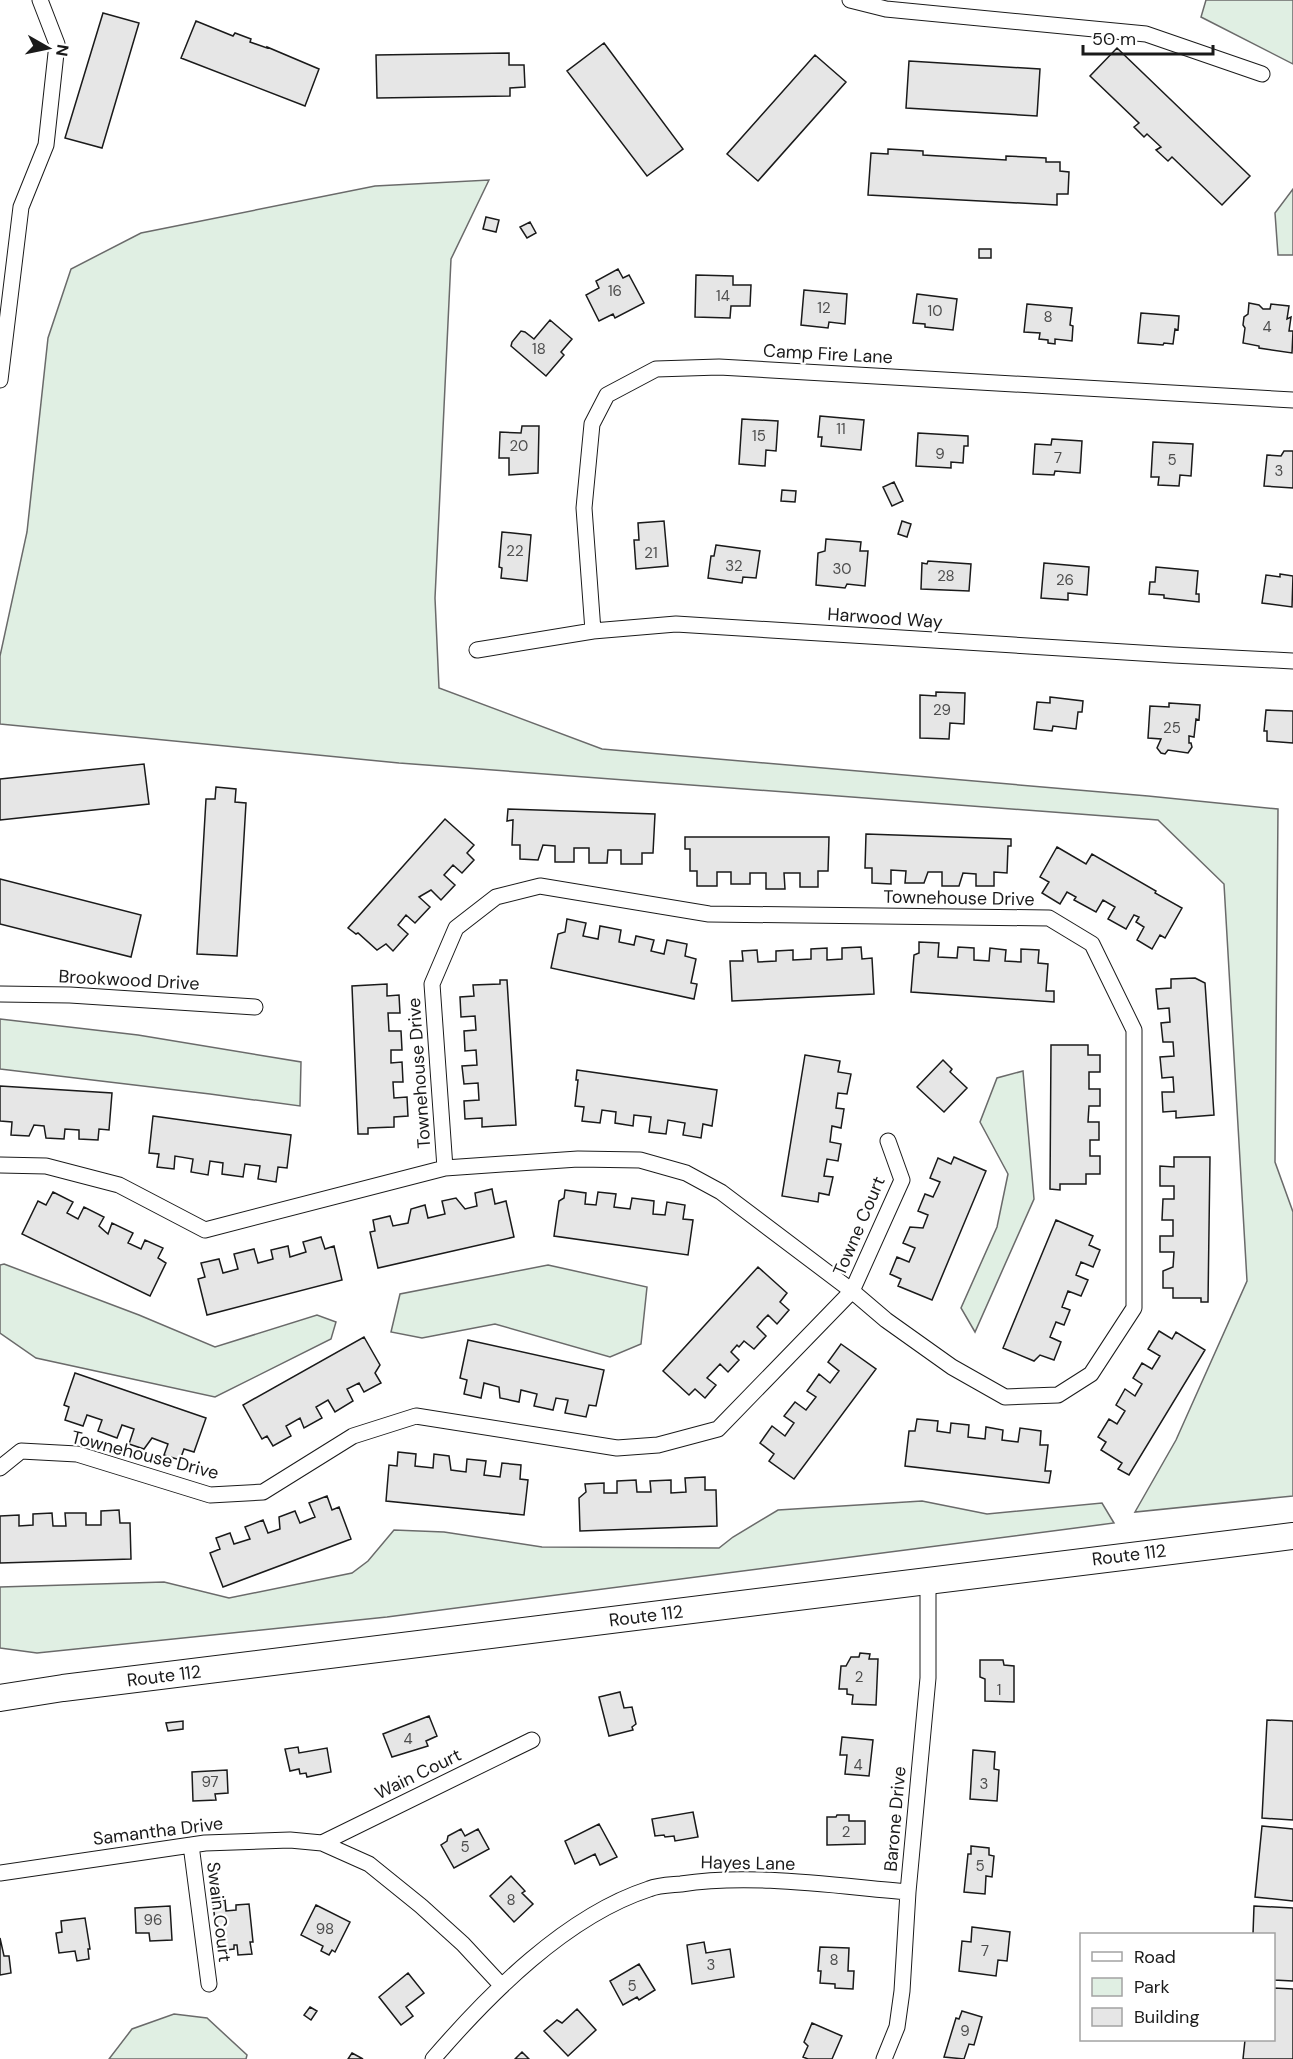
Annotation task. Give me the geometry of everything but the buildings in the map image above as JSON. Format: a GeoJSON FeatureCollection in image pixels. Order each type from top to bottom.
{"type":"FeatureCollection","features":[{"type":"Feature","properties":{"kind":"main road","name":"Route 112"},"geometry":{"type":"LineString","coordinates":[[0,1698],[63,1688],[1293,1536]]}},
{"type":"Feature","properties":{"kind":"street"},"geometry":{"type":"LineString","coordinates":[[0,380],[21,207],[46,145],[57,44],[40,0]]}},
{"type":"Feature","properties":{"kind":"street"},"geometry":{"type":"LineString","coordinates":[[850,0],[886,9],[1146,34],[1262,74]]}},
{"type":"Feature","properties":{"kind":"street","name":"Camp Fire Lane"},"geometry":{"type":"LineString","coordinates":[[593,631],[584,508],[592,424],[607,395],[656,369],[719,367],[1293,400]]}},
{"type":"Feature","properties":{"kind":"street","name":"Harwood Way"},"geometry":{"type":"LineString","coordinates":[[477,650],[593,631],[676,624],[1293,661]]}},
{"type":"Feature","properties":{"kind":"street","name":"Townehouse Drive"},"geometry":{"type":"LineString","coordinates":[[0,1165],[46,1166],[119,1185],[205,1230],[445,1168],[578,1160],[640,1160],[663,1165],[686,1173],[721,1191],[852,1291],[886,1320],[952,1366],[1005,1397],[1058,1395],[1091,1374],[1134,1308],[1134,1030],[1092,944],[1049,918],[709,914],[540,886],[496,897],[456,928],[432,984],[445,1168]]}},
{"type":"Feature","properties":{"kind":"street","name":"Brookwood Drive"},"geometry":{"type":"LineString","coordinates":[[0,994],[70,995],[255,1007]]}},
{"type":"Feature","properties":{"kind":"street","name":"Towne Court"},"geometry":{"type":"LineString","coordinates":[[852,1291],[902,1180],[888,1142]]}},
{"type":"Feature","properties":{"kind":"street","name":"Townehouse Drive"},"geometry":{"type":"LineString","coordinates":[[0,1468],[21,1451],[77,1454],[210,1495],[263,1492],[353,1436],[416,1416],[617,1448],[658,1445],[718,1429],[852,1291]]}},
{"type":"Feature","properties":{"kind":"street","name":"Barone Drive"},"geometry":{"type":"LineString","coordinates":[[884,2059],[897,2027],[902,1991],[908,1892],[928,1678],[928,1581]]}},
{"type":"Feature","properties":{"kind":"street","name":"Wain Court"},"geometry":{"type":"LineString","coordinates":[[322,1843],[532,1740]]}},
{"type":"Feature","properties":{"kind":"street","name":"Samantha Drive"},"geometry":{"type":"LineString","coordinates":[[0,1873],[191,1845],[261,1840],[322,1843]]}},
{"type":"Feature","properties":{"kind":"street"},"geometry":{"type":"LineString","coordinates":[[322,1843],[369,1864],[463,1944],[502,1986]]}},
{"type":"Feature","properties":{"kind":"street","name":"Swain Court"},"geometry":{"type":"LineString","coordinates":[[191,1845],[209,1984]]}},
{"type":"Feature","properties":{"kind":"street","name":"Hayes Lane"},"geometry":{"type":"LineString","coordinates":[[433,2059],[502,1986],[551,1942],[600,1911],[650,1888],[704,1880],[759,1880],[908,1892]]}},
{"type":"Feature","properties":{"kind":"green space"},"geometry":{"type":"Polygon","coordinates":[[[1206,0],[1293,0],[1293,64],[1201,17],[1206,0]]]}},
{"type":"Feature","properties":{"kind":"green space"},"geometry":{"type":"Polygon","coordinates":[[[489,180],[451,259],[435,598],[439,688],[602,749],[1278,809],[1275,1162],[1293,1212],[1293,1496],[1135,1512],[1176,1440],[1247,1281],[1224,884],[1158,820],[399,763],[0,724],[0,656],[27,532],[48,338],[71,269],[141,233],[375,186],[489,180]]]}},
{"type":"Feature","properties":{"kind":"green space"},"geometry":{"type":"Polygon","coordinates":[[[1293,189],[1293,255],[1278,255],[1275,213],[1293,189]]]}},
{"type":"Feature","properties":{"kind":"green space"},"geometry":{"type":"Polygon","coordinates":[[[0,1019],[138,1035],[301,1062],[300,1106],[0,1069],[0,1019]]]}},
{"type":"Feature","properties":{"kind":"green space"},"geometry":{"type":"Polygon","coordinates":[[[1023,1071],[1034,1199],[975,1332],[961,1308],[997,1227],[1008,1174],[980,1122],[997,1078],[1023,1071]]]}},
{"type":"Feature","properties":{"kind":"green space"},"geometry":{"type":"Polygon","coordinates":[[[4,1264],[139,1315],[215,1347],[317,1315],[336,1322],[331,1339],[215,1397],[36,1358],[0,1333],[0,1265],[4,1264]]]}},
{"type":"Feature","properties":{"kind":"green space"},"geometry":{"type":"Polygon","coordinates":[[[548,1265],[647,1287],[641,1344],[610,1357],[495,1324],[422,1338],[391,1332],[400,1294],[548,1265]]]}},
{"type":"Feature","properties":{"kind":"green space"},"geometry":{"type":"Polygon","coordinates":[[[922,1501],[987,1514],[1102,1503],[1114,1523],[387,1617],[37,1653],[0,1648],[0,1587],[164,1582],[229,1598],[352,1573],[368,1561],[394,1530],[444,1532],[542,1547],[719,1548],[778,1510],[922,1501]]]}},
{"type":"Feature","properties":{"kind":"green space"},"geometry":{"type":"Polygon","coordinates":[[[174,2014],[207,2018],[247,2055],[246,2059],[109,2059],[132,2029],[174,2014]]]}}]}
